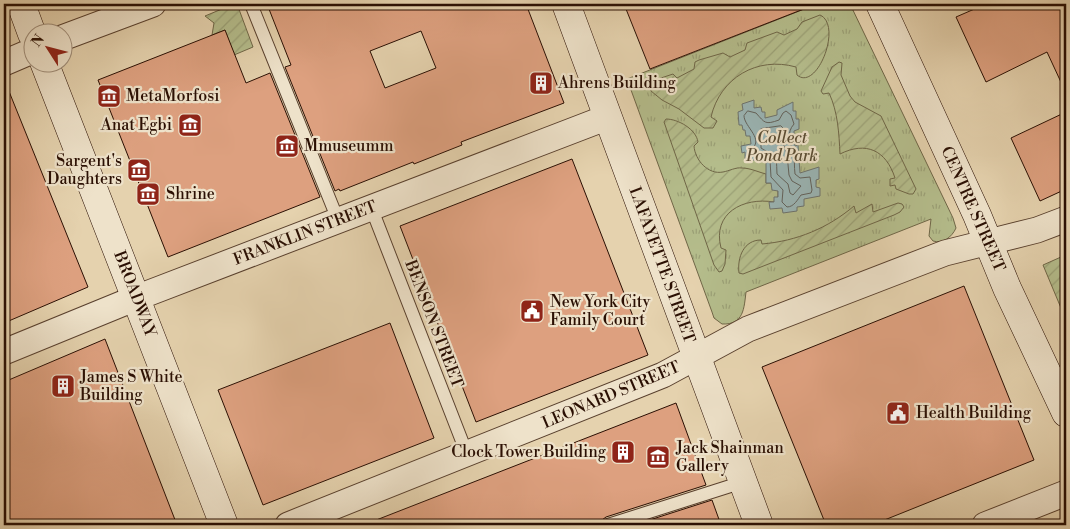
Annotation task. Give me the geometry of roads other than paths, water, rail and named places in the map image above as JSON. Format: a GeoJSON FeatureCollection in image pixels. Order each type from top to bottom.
{"type":"FeatureCollection","features":[{"type":"Feature","properties":{"kind":"main road"},"geometry":{"type":"LineString","coordinates":[[21,4],[28,22]]}},
{"type":"Feature","properties":{"kind":"main road","name":"LAFAYETTE STREET"},"geometry":{"type":"LineString","coordinates":[[566,4],[759,525]]}},
{"type":"Feature","properties":{"kind":"main road","name":"CENTRE STREET"},"geometry":{"type":"LineString","coordinates":[[880,4],[1023,323],[1066,413]]}},
{"type":"Feature","properties":{"kind":"main road","name":"BROADWAY"},"geometry":{"type":"LineString","coordinates":[[48,72],[224,525]]}},
{"type":"Feature","properties":{"kind":"street"},"geometry":{"type":"LineString","coordinates":[[72,34],[153,4]]}},
{"type":"Feature","properties":{"kind":"street"},"geometry":{"type":"LineString","coordinates":[[4,63],[22,55]]}},
{"type":"Feature","properties":{"kind":"street","name":"FRANKLIN STREET"},"geometry":{"type":"LineString","coordinates":[[4,352],[136,298],[608,117]]}},
{"type":"Feature","properties":{"kind":"street","name":"LEONARD STREET"},"geometry":{"type":"LineString","coordinates":[[288,525],[664,375],[748,329],[946,253],[1037,230],[1066,219]]}},
{"type":"Feature","properties":{"kind":"street"},"geometry":{"type":"LineString","coordinates":[[985,525],[1066,493]]}},
{"type":"Feature","properties":{"kind":"lane"},"geometry":{"type":"LineString","coordinates":[[251,4],[338,220]]}},
{"type":"Feature","properties":{"kind":"lane","name":"BENSON STREET"},"geometry":{"type":"LineString","coordinates":[[372,207],[467,454]]}},
{"type":"Feature","properties":{"kind":"lane"},"geometry":{"type":"LineString","coordinates":[[608,525],[743,482]]}},
{"type":"Feature","properties":{"kind":"water"},"geometry":{"type":"Polygon","coordinates":[[[754,100],[754,108],[761,107],[762,112],[765,112],[765,118],[777,115],[777,110],[793,102],[793,111],[796,111],[796,119],[799,119],[799,129],[794,131],[795,146],[798,145],[800,173],[819,167],[819,179],[816,180],[816,187],[820,188],[820,196],[804,199],[804,206],[797,207],[797,211],[783,213],[782,208],[770,209],[769,202],[774,202],[774,197],[778,197],[778,191],[772,190],[771,183],[766,183],[766,162],[745,159],[745,152],[742,153],[741,146],[751,144],[750,136],[746,136],[742,125],[739,125],[738,112],[743,110],[742,104],[754,100]]]}},
{"type":"Feature","properties":{"kind":"place","name":"Ahrens Building"},"geometry":{"type":"Point","coordinates":[541,83]}},
{"type":"Feature","properties":{"kind":"place","name":"MetaMorfosi"},"geometry":{"type":"Point","coordinates":[109,96]}},
{"type":"Feature","properties":{"kind":"place","name":"Anat Egbi"},"geometry":{"type":"Point","coordinates":[190,125]}},
{"type":"Feature","properties":{"kind":"place","name":"Mmuseumm"},"geometry":{"type":"Point","coordinates":[287,146]}},
{"type":"Feature","properties":{"kind":"place","name":"Sargent's Daughters"},"geometry":{"type":"Point","coordinates":[139,170]}},
{"type":"Feature","properties":{"kind":"place","name":"Shrine"},"geometry":{"type":"Point","coordinates":[148,194]}},
{"type":"Feature","properties":{"kind":"place","name":"New York City Family Court"},"geometry":{"type":"Point","coordinates":[532,311]}},
{"type":"Feature","properties":{"kind":"place","name":"James S White Building"},"geometry":{"type":"Point","coordinates":[63,386]}},
{"type":"Feature","properties":{"kind":"place","name":"Health Building"},"geometry":{"type":"Point","coordinates":[898,413]}},
{"type":"Feature","properties":{"kind":"place","name":"Clock Tower Building"},"geometry":{"type":"Point","coordinates":[623,452]}},
{"type":"Feature","properties":{"kind":"place","name":"Jack Shainman Gallery"},"geometry":{"type":"Point","coordinates":[658,457]}},
{"type":"Feature","properties":{"kind":"park label","name":"Collect Pond Park"},"geometry":{"type":"Point","coordinates":[782,147]}}]}
